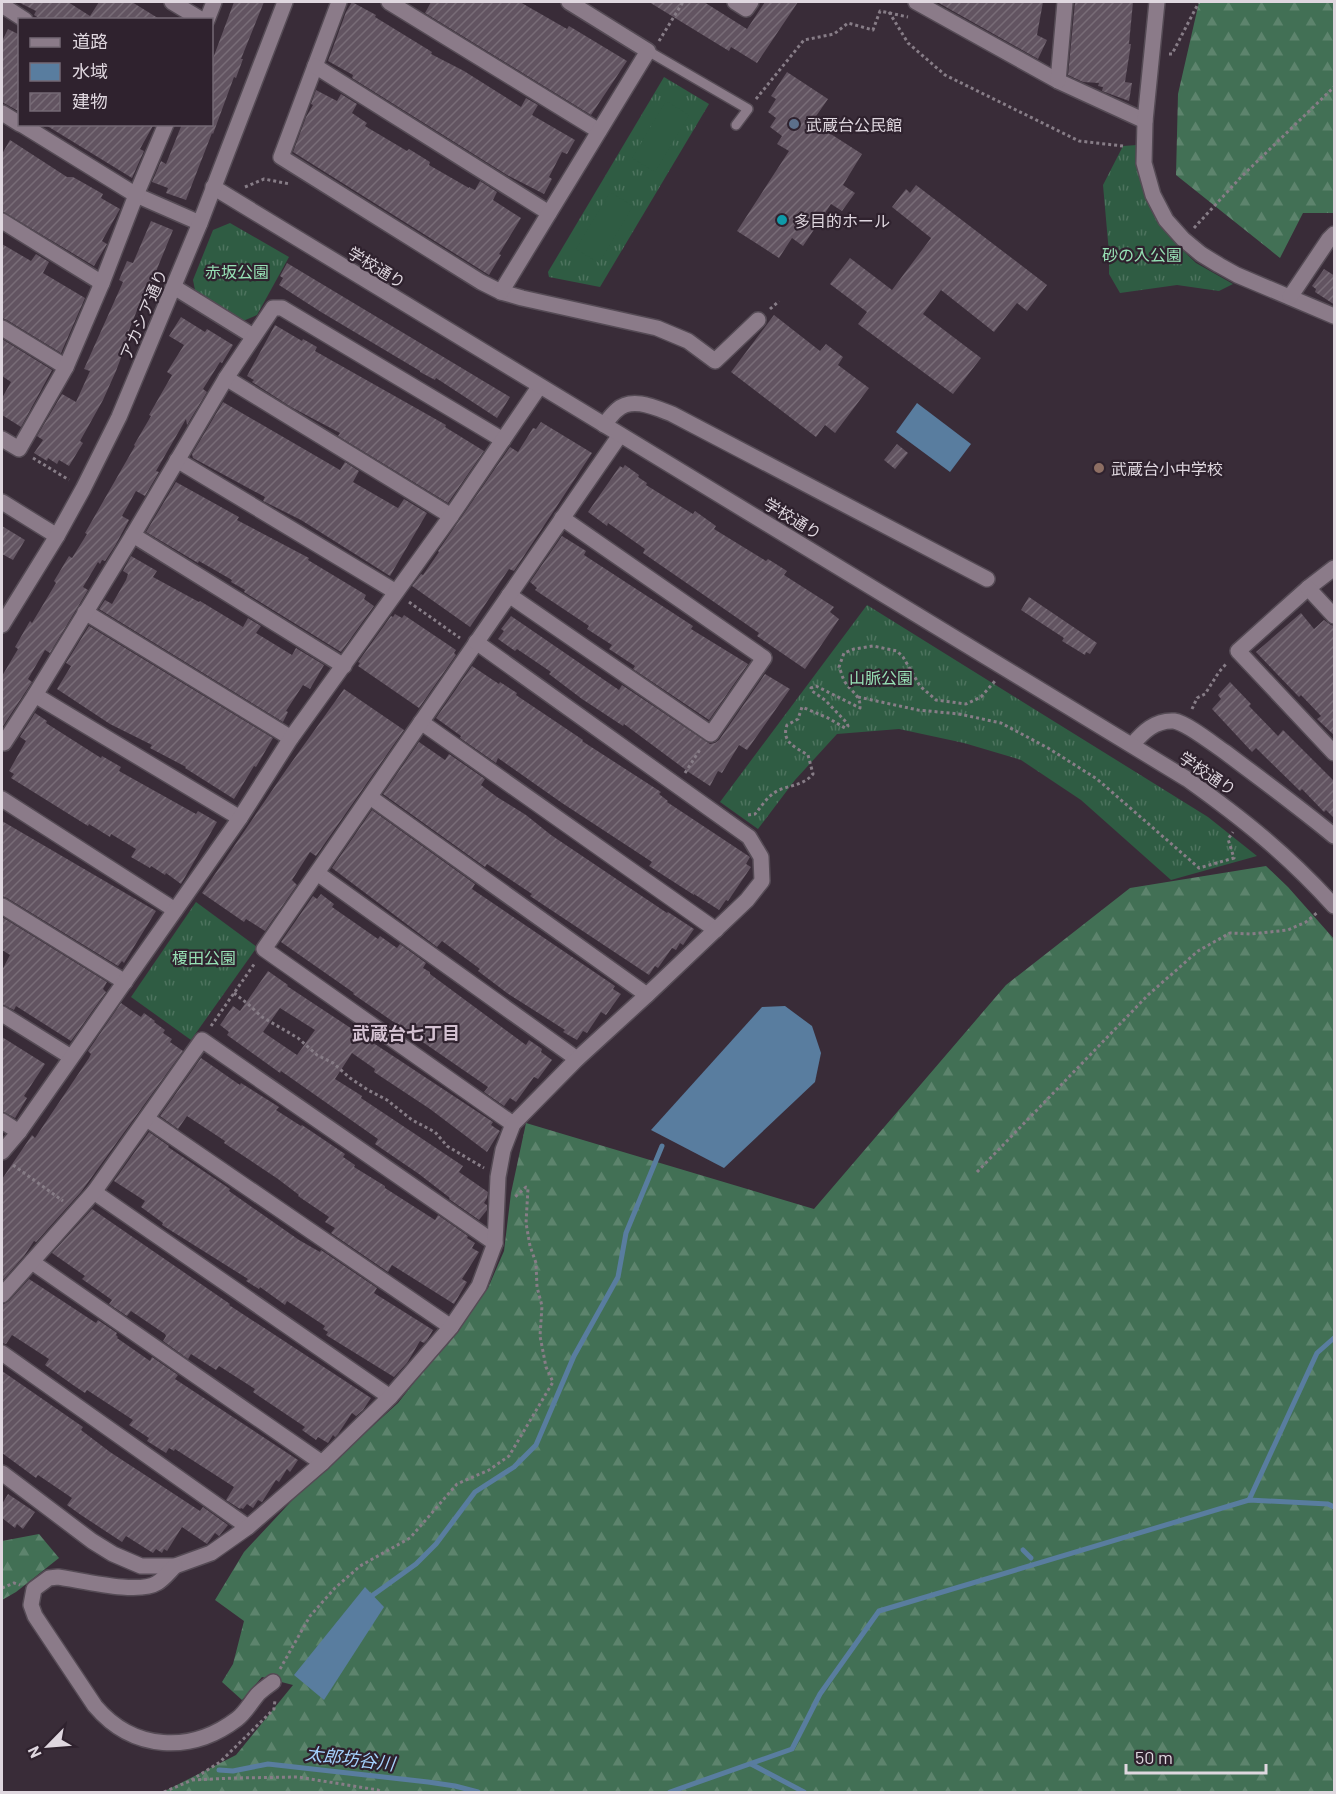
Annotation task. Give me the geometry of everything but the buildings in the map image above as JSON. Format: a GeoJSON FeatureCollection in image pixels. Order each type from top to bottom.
{"type":"FeatureCollection","features":[{"type":"Feature","properties":{"kind":"street"},"geometry":{"type":"LineString","coordinates":[[172,2],[200,18]]}},
{"type":"Feature","properties":{"kind":"street"},"geometry":{"type":"LineString","coordinates":[[205,18],[214,2]]}},
{"type":"Feature","properties":{"kind":"street","name":"アカシア通り"},"geometry":{"type":"LineString","coordinates":[[2,625],[57,536],[119,417],[200,223],[285,2]]}},
{"type":"Feature","properties":{"kind":"street"},"geometry":{"type":"LineString","coordinates":[[339,2],[281,156],[481,282],[501,291],[522,298],[657,328],[688,341],[715,361],[758,320]]}},
{"type":"Feature","properties":{"kind":"street"},"geometry":{"type":"LineString","coordinates":[[389,2],[599,131]]}},
{"type":"Feature","properties":{"kind":"street"},"geometry":{"type":"LineString","coordinates":[[501,291],[650,52],[569,2]]}},
{"type":"Feature","properties":{"kind":"street"},"geometry":{"type":"LineString","coordinates":[[735,2],[746,9],[751,2]]}},
{"type":"Feature","properties":{"kind":"street"},"geometry":{"type":"LineString","coordinates":[[916,2],[1058,81],[1145,121]]}},
{"type":"Feature","properties":{"kind":"street"},"geometry":{"type":"LineString","coordinates":[[1058,81],[1065,2]]}},
{"type":"Feature","properties":{"kind":"street"},"geometry":{"type":"LineString","coordinates":[[1157,2],[1145,121],[1144,163],[1154,195],[1167,220],[1183,239],[1201,254],[1237,275],[1335,316]]}},
{"type":"Feature","properties":{"kind":"street"},"geometry":{"type":"LineString","coordinates":[[2,4],[22,18]]}},
{"type":"Feature","properties":{"kind":"street"},"geometry":{"type":"LineString","coordinates":[[315,66],[549,213]]}},
{"type":"Feature","properties":{"kind":"street"},"geometry":{"type":"LineString","coordinates":[[2,113],[18,123]]}},
{"type":"Feature","properties":{"kind":"street"},"geometry":{"type":"LineString","coordinates":[[23,126],[136,195],[200,223]]}},
{"type":"Feature","properties":{"kind":"street"},"geometry":{"type":"LineString","coordinates":[[2,439],[19,449],[66,367],[165,126]]}},
{"type":"Feature","properties":{"kind":"street","name":"学校通り"},"geometry":{"type":"LineString","coordinates":[[213,188],[1187,779],[1274,845],[1332,903]]}},
{"type":"Feature","properties":{"kind":"street"},"geometry":{"type":"LineString","coordinates":[[2,221],[102,283]]}},
{"type":"Feature","properties":{"kind":"street"},"geometry":{"type":"LineString","coordinates":[[1290,297],[1329,239],[1335,234]]}},
{"type":"Feature","properties":{"kind":"street"},"geometry":{"type":"LineString","coordinates":[[174,287],[253,336]]}},
{"type":"Feature","properties":{"kind":"street"},"geometry":{"type":"LineString","coordinates":[[4,743],[133,535],[226,378],[273,308],[282,308],[503,440]]}},
{"type":"Feature","properties":{"kind":"street"},"geometry":{"type":"LineString","coordinates":[[2,328],[66,367]]}},
{"type":"Feature","properties":{"kind":"street"},"geometry":{"type":"LineString","coordinates":[[226,378],[451,516]]}},
{"type":"Feature","properties":{"kind":"street"},"geometry":{"type":"LineString","coordinates":[[6,1158],[19,1132],[240,818],[291,738],[451,516],[539,387]]}},
{"type":"Feature","properties":{"kind":"street"},"geometry":{"type":"LineString","coordinates":[[604,425],[618,409],[627,404],[649,405],[672,414],[987,579]]}},
{"type":"Feature","properties":{"kind":"street"},"geometry":{"type":"LineString","coordinates":[[513,1124],[264,949],[620,435]]}},
{"type":"Feature","properties":{"kind":"street"},"geometry":{"type":"LineString","coordinates":[[177,460],[396,592]]}},
{"type":"Feature","properties":{"kind":"street"},"geometry":{"type":"LineString","coordinates":[[2,502],[57,536]]}},
{"type":"Feature","properties":{"kind":"street"},"geometry":{"type":"LineString","coordinates":[[509,595],[711,734],[764,658],[562,518]]}},
{"type":"Feature","properties":{"kind":"street"},"geometry":{"type":"LineString","coordinates":[[133,535],[344,666]]}},
{"type":"Feature","properties":{"kind":"street"},"geometry":{"type":"LineString","coordinates":[[1335,568],[1308,588],[1238,651],[1335,753]]}},
{"type":"Feature","properties":{"kind":"street"},"geometry":{"type":"LineString","coordinates":[[1308,588],[1335,616]]}},
{"type":"Feature","properties":{"kind":"street"},"geometry":{"type":"LineString","coordinates":[[85,612],[291,738]]}},
{"type":"Feature","properties":{"kind":"street"},"geometry":{"type":"LineString","coordinates":[[2,1473],[92,1541],[113,1554],[141,1566],[175,1566],[211,1553],[248,1527],[322,1463],[390,1396],[451,1327],[479,1287],[495,1243],[498,1177],[503,1150],[513,1124],[577,1059],[747,900],[762,882],[762,857],[749,837],[678,785],[475,645]]}},
{"type":"Feature","properties":{"kind":"street"},"geometry":{"type":"LineString","coordinates":[[35,695],[240,818]]}},
{"type":"Feature","properties":{"kind":"street"},"geometry":{"type":"LineString","coordinates":[[1132,745],[1149,727],[1176,721],[1198,733],[1335,836]]}},
{"type":"Feature","properties":{"kind":"street"},"geometry":{"type":"LineString","coordinates":[[421,722],[716,930]]}},
{"type":"Feature","properties":{"kind":"street"},"geometry":{"type":"LineString","coordinates":[[370,797],[647,995]]}},
{"type":"Feature","properties":{"kind":"street"},"geometry":{"type":"LineString","coordinates":[[2,799],[175,910]]}},
{"type":"Feature","properties":{"kind":"street"},"geometry":{"type":"LineString","coordinates":[[317,873],[577,1059]]}},
{"type":"Feature","properties":{"kind":"street"},"geometry":{"type":"LineString","coordinates":[[2,906],[125,982]]}},
{"type":"Feature","properties":{"kind":"street"},"geometry":{"type":"LineString","coordinates":[[2,1014],[71,1057]]}},
{"type":"Feature","properties":{"kind":"street"},"geometry":{"type":"LineString","coordinates":[[2,1295],[94,1191],[202,1040],[495,1243]]}},
{"type":"Feature","properties":{"kind":"street"},"geometry":{"type":"LineString","coordinates":[[147,1119],[451,1327]]}},
{"type":"Feature","properties":{"kind":"street"},"geometry":{"type":"LineString","coordinates":[[2,1121],[19,1132]]}},
{"type":"Feature","properties":{"kind":"street"},"geometry":{"type":"LineString","coordinates":[[94,1191],[390,1396]]}},
{"type":"Feature","properties":{"kind":"street"},"geometry":{"type":"LineString","coordinates":[[32,1262],[322,1463]]}},
{"type":"Feature","properties":{"kind":"street"},"geometry":{"type":"LineString","coordinates":[[2,1353],[248,1527]]}},
{"type":"Feature","properties":{"kind":"street"},"geometry":{"type":"LineString","coordinates":[[175,1566],[158,1583],[146,1587],[127,1588],[58,1577],[49,1578],[34,1589],[31,1605],[35,1616],[104,1717],[119,1729],[137,1737],[162,1743],[184,1742],[205,1737],[220,1730],[239,1717],[260,1692],[273,1682]]}},
{"type":"Feature","properties":{"kind":"lane"},"geometry":{"type":"LineString","coordinates":[[650,52],[748,109],[736,125]]}},
{"type":"Feature","properties":{"kind":"path"},"geometry":{"type":"LineString","coordinates":[[650,52],[683,2]]}},
{"type":"Feature","properties":{"kind":"path"},"geometry":{"type":"LineString","coordinates":[[1152,52],[1172,54],[1199,2]]}},
{"type":"Feature","properties":{"kind":"path"},"geometry":{"type":"LineString","coordinates":[[748,109],[804,40],[834,34],[848,23],[873,30],[880,11],[909,18]]}},
{"type":"Feature","properties":{"kind":"path"},"geometry":{"type":"LineString","coordinates":[[888,12],[908,43],[945,75],[1079,141],[1123,146]]}},
{"type":"Feature","properties":{"kind":"path"},"geometry":{"type":"LineString","coordinates":[[1183,239],[1241,177],[1335,87]]}},
{"type":"Feature","properties":{"kind":"path"},"geometry":{"type":"LineString","coordinates":[[241,188],[264,179],[295,184]]}},
{"type":"Feature","properties":{"kind":"path"},"geometry":{"type":"LineString","coordinates":[[19,449],[83,489]]}},
{"type":"Feature","properties":{"kind":"path"},"geometry":{"type":"LineString","coordinates":[[396,592],[475,645]]}},
{"type":"Feature","properties":{"kind":"path"},"geometry":{"type":"LineString","coordinates":[[747,814],[755,814],[771,795],[808,780],[813,774],[808,755],[791,744],[784,733],[787,725],[798,719],[802,707],[845,728],[848,726],[840,715],[811,688],[816,686],[860,708],[861,702],[845,683],[839,667],[844,653],[873,646],[897,651],[920,686],[936,700],[966,704],[981,697],[996,680],[1003,666]]}},
{"type":"Feature","properties":{"kind":"path"},"geometry":{"type":"LineString","coordinates":[[1176,721],[1191,710],[1197,698],[1205,694],[1219,672],[1238,651]]}},
{"type":"Feature","properties":{"kind":"path"},"geometry":{"type":"LineString","coordinates":[[858,697],[918,710],[959,714],[1001,723],[1048,748],[1097,779],[1199,868],[1234,858],[1228,838],[1233,832]]}},
{"type":"Feature","properties":{"kind":"path"},"geometry":{"type":"LineString","coordinates":[[678,785],[711,734]]}},
{"type":"Feature","properties":{"kind":"path"},"geometry":{"type":"LineString","coordinates":[[977,1172],[1148,995],[1198,951],[1230,933],[1251,934],[1288,930],[1306,922],[1332,903]]}},
{"type":"Feature","properties":{"kind":"path"},"geometry":{"type":"LineString","coordinates":[[202,1040],[264,949]]}},
{"type":"Feature","properties":{"kind":"path"},"geometry":{"type":"LineString","coordinates":[[234,993],[262,1017],[298,1038],[317,1055],[333,1063],[350,1078],[387,1100],[412,1120],[435,1132],[447,1146],[498,1177]]}},
{"type":"Feature","properties":{"kind":"path"},"geometry":{"type":"LineString","coordinates":[[6,1158],[77,1211]]}},
{"type":"Feature","properties":{"kind":"path"},"geometry":{"type":"LineString","coordinates":[[273,1682],[310,1616],[335,1588],[360,1566],[410,1538],[457,1484],[489,1470],[509,1456],[553,1382],[546,1367],[540,1335],[542,1306],[537,1287],[536,1263],[526,1223],[528,1188],[526,1187],[512,1200],[509,1199]]}},
{"type":"Feature","properties":{"kind":"path"},"geometry":{"type":"LineString","coordinates":[[164,1792],[190,1781],[287,1777],[381,1792]]}},
{"type":"Feature","properties":{"kind":"green space"},"geometry":{"type":"Polygon","coordinates":[[[1199,2],[1334,2],[1334,213],[1303,213],[1280,258],[1176,175],[1178,94],[1199,2]]]}},
{"type":"Feature","properties":{"kind":"green space"},"geometry":{"type":"Polygon","coordinates":[[[664,77],[709,104],[600,287],[549,277],[548,272],[664,77]]]}},
{"type":"Feature","properties":{"kind":"green space"},"geometry":{"type":"Polygon","coordinates":[[[666,101],[689,115],[655,172],[632,158],[666,101]]]}},
{"type":"Feature","properties":{"kind":"green space","name":"砂の入公園"},"geometry":{"type":"Polygon","coordinates":[[[1137,145],[1138,173],[1156,218],[1172,240],[1196,263],[1233,284],[1219,291],[1177,285],[1120,293],[1109,274],[1103,185],[1123,146],[1137,145]]]}},
{"type":"Feature","properties":{"kind":"green space"},"geometry":{"type":"Polygon","coordinates":[[[610,192],[633,206],[599,263],[576,249],[610,192]]]}},
{"type":"Feature","properties":{"kind":"green space","name":"赤坂公園"},"geometry":{"type":"Polygon","coordinates":[[[230,223],[289,257],[257,315],[243,321],[195,290],[193,280],[213,230],[230,223]]]}},
{"type":"Feature","properties":{"kind":"green space","name":"山脈公園"},"geometry":{"type":"Polygon","coordinates":[[[867,605],[1208,817],[1257,856],[1171,880],[1081,800],[1021,760],[964,743],[899,729],[837,734],[795,780],[758,829],[720,802],[867,605]]]}},
{"type":"Feature","properties":{"kind":"green space"},"geometry":{"type":"Polygon","coordinates":[[[1266,866],[1334,939],[1334,1792],[163,1792],[236,1755],[293,1685],[262,1677],[242,1700],[222,1682],[233,1664],[244,1621],[215,1600],[244,1552],[298,1494],[398,1403],[488,1288],[504,1251],[511,1193],[526,1123],[814,1209],[1006,985],[1130,888],[1266,866]]]}},
{"type":"Feature","properties":{"kind":"green space","name":"榎田公園"},"geometry":{"type":"Polygon","coordinates":[[[196,902],[257,947],[191,1040],[131,997],[196,902]]]}},
{"type":"Feature","properties":{"kind":"green space"},"geometry":{"type":"Polygon","coordinates":[[[39,1534],[59,1558],[16,1592],[2,1600],[2,1541],[39,1534]]]}},
{"type":"Feature","properties":{"kind":"water"},"geometry":{"type":"Polygon","coordinates":[[[917,403],[971,444],[950,472],[896,432],[917,403]]]}},
{"type":"Feature","properties":{"kind":"water"},"geometry":{"type":"Polygon","coordinates":[[[785,1006],[812,1026],[821,1053],[815,1082],[724,1168],[651,1130],[762,1007],[785,1006]]]}},
{"type":"Feature","properties":{"kind":"water"},"geometry":{"type":"Polygon","coordinates":[[[365,1587],[384,1607],[324,1700],[294,1675],[365,1587]]]}},
{"type":"Feature","properties":{"kind":"waterway"},"geometry":{"type":"LineString","coordinates":[[373,1595],[416,1564],[436,1544],[475,1492],[514,1467],[536,1445],[574,1356],[618,1277],[626,1233],[662,1146]]}},
{"type":"Feature","properties":{"kind":"waterway"},"geometry":{"type":"LineString","coordinates":[[1249,1500],[1317,1353],[1334,1338]]}},
{"type":"Feature","properties":{"kind":"waterway"},"geometry":{"type":"LineString","coordinates":[[670,1792],[792,1749],[820,1694],[879,1611],[1249,1500],[1328,1504],[1334,1507]]}},
{"type":"Feature","properties":{"kind":"waterway"},"geometry":{"type":"LineString","coordinates":[[1023,1550],[1031,1558]]}},
{"type":"Feature","properties":{"kind":"waterway","name":"太郎坊谷川"},"geometry":{"type":"LineString","coordinates":[[219,1770],[233,1771],[268,1764],[428,1782],[478,1792]]}},
{"type":"Feature","properties":{"kind":"waterway"},"geometry":{"type":"LineString","coordinates":[[751,1764],[804,1792]]}},
{"type":"Feature","properties":{"kind":"place","name":"武蔵台公民館"},"geometry":{"type":"Point","coordinates":[794,124]}},
{"type":"Feature","properties":{"kind":"place","name":"多目的ホール"},"geometry":{"type":"Point","coordinates":[782,220]}},
{"type":"Feature","properties":{"kind":"place","name":"武蔵台小中学校"},"geometry":{"type":"Point","coordinates":[1099,468]}},
{"type":"Feature","properties":{"kind":"district","name":"武蔵台七丁目"},"geometry":{"type":"Point","coordinates":[406,1033]}}]}
